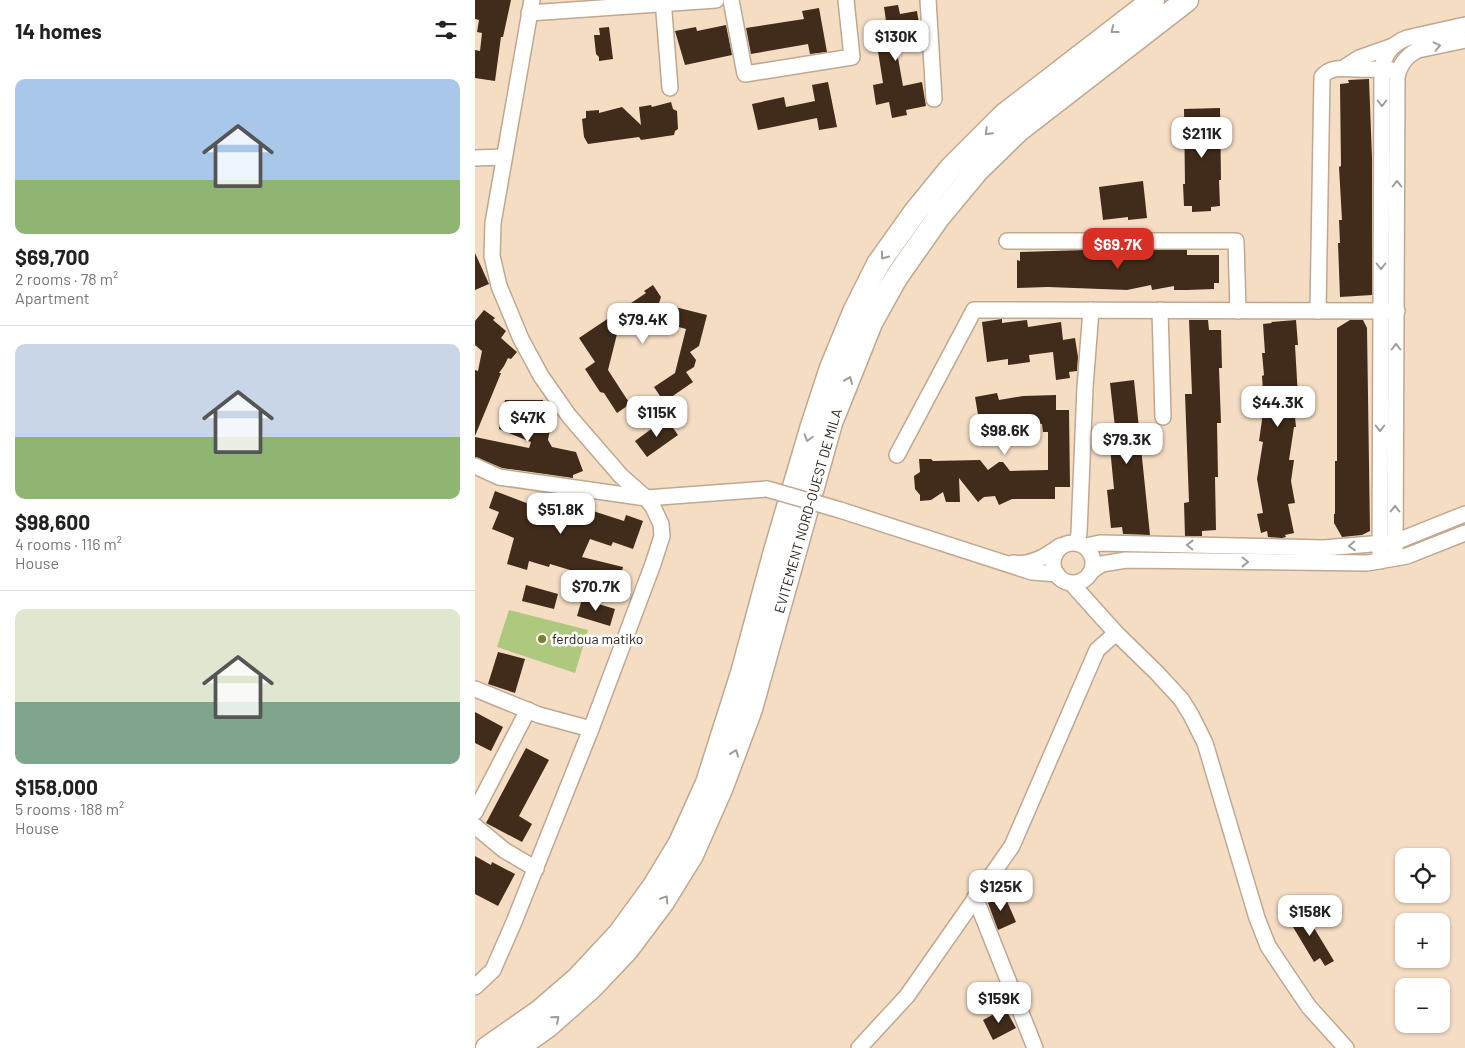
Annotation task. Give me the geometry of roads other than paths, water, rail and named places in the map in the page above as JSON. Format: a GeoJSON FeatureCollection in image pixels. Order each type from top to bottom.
{"type":"FeatureCollection","features":[{"type":"Feature","properties":{"kind":"highway"},"geometry":{"type":"LineString","coordinates":[[487,1048],[539,1011],[579,978],[619,934],[654,886],[680,842],[710,774],[742,673],[775,551],[831,368],[853,312],[878,264],[915,212],[951,168],[1004,115],[1153,0]]}},
{"type":"Feature","properties":{"kind":"highway","name":"EVITEMENT NORD-OUEST DE MILA"},"geometry":{"type":"LineString","coordinates":[[517,1048],[548,1026],[592,987],[627,950],[663,902],[692,855],[723,787],[751,709],[831,423],[871,323],[896,278],[937,218],[977,171],[1019,130],[1187,0]]}},
{"type":"Feature","properties":{"kind":"street"},"geometry":{"type":"LineString","coordinates":[[475,987],[493,970],[514,922],[591,729],[662,536],[661,524],[653,507],[646,498],[621,476],[569,416],[541,376],[521,339],[499,286],[492,256],[493,223],[530,6],[716,0]]}},
{"type":"Feature","properties":{"kind":"street"},"geometry":{"type":"LineString","coordinates":[[731,0],[745,74],[852,57],[846,0]]}},
{"type":"Feature","properties":{"kind":"street"},"geometry":{"type":"LineString","coordinates":[[927,0],[934,99]]}},
{"type":"Feature","properties":{"kind":"street"},"geometry":{"type":"LineString","coordinates":[[663,2],[670,88]]}},
{"type":"Feature","properties":{"kind":"street"},"geometry":{"type":"LineString","coordinates":[[1318,311],[1322,77],[1327,72],[1345,67],[1359,58],[1393,46],[1407,38],[1465,25]]}},
{"type":"Feature","properties":{"kind":"street"},"geometry":{"type":"LineString","coordinates":[[1407,38],[1413,53]]}},
{"type":"Feature","properties":{"kind":"street"},"geometry":{"type":"LineString","coordinates":[[1380,561],[1387,543],[1397,312],[1398,71],[1403,61],[1418,50],[1465,40]]}},
{"type":"Feature","properties":{"kind":"street"},"geometry":{"type":"LineString","coordinates":[[1393,46],[1384,59],[1382,68],[1381,311],[1387,543],[1395,558]]}},
{"type":"Feature","properties":{"kind":"street"},"geometry":{"type":"LineString","coordinates":[[1345,67],[1358,69],[1382,68],[1398,71]]}},
{"type":"Feature","properties":{"kind":"street"},"geometry":{"type":"LineString","coordinates":[[475,158],[504,157]]}},
{"type":"Feature","properties":{"kind":"street"},"geometry":{"type":"LineString","coordinates":[[1007,241],[1235,241],[1238,311]]}},
{"type":"Feature","properties":{"kind":"street"},"geometry":{"type":"LineString","coordinates":[[897,455],[974,310],[1397,312]]}},
{"type":"Feature","properties":{"kind":"street"},"geometry":{"type":"LineString","coordinates":[[1091,310],[1085,387],[1079,533],[1082,545],[1093,557],[1093,570]]}},
{"type":"Feature","properties":{"kind":"street"},"geometry":{"type":"LineString","coordinates":[[1160,310],[1163,418]]}},
{"type":"Feature","properties":{"kind":"street"},"geometry":{"type":"LineString","coordinates":[[475,466],[499,478],[646,498],[767,489],[840,510],[1032,572],[1057,574]]}},
{"type":"Feature","properties":{"kind":"street"},"geometry":{"type":"LineString","coordinates":[[992,558],[1018,564],[1040,560],[1061,545],[1074,542],[1082,545],[1324,548],[1387,543],[1465,514]]}},
{"type":"Feature","properties":{"kind":"street"},"geometry":{"type":"LineString","coordinates":[[1072,584],[1085,580],[1093,570],[1103,564],[1126,560],[1367,564],[1407,556],[1465,533]]}},
{"type":"Feature","properties":{"kind":"street"},"geometry":{"type":"LineString","coordinates":[[1061,545],[1053,556],[1053,568],[1060,579],[1072,584],[1116,633],[1181,699],[1191,715],[1205,743],[1257,918],[1268,946],[1309,1007],[1346,1048]]}},
{"type":"Feature","properties":{"kind":"street"},"geometry":{"type":"LineString","coordinates":[[859,1048],[907,996],[1012,846],[1097,650],[1116,633]]}},
{"type":"Feature","properties":{"kind":"street"},"geometry":{"type":"LineString","coordinates":[[475,689],[539,715],[591,729]]}},
{"type":"Feature","properties":{"kind":"street"},"geometry":{"type":"LineString","coordinates":[[475,812],[528,710]]}},
{"type":"Feature","properties":{"kind":"street"},"geometry":{"type":"LineString","coordinates":[[475,826],[504,850],[536,868]]}},
{"type":"Feature","properties":{"kind":"street"},"geometry":{"type":"LineString","coordinates":[[975,897],[1035,1048]]}},
{"type":"Feature","properties":{"kind":"place","name":"ferdoua matiko"},"geometry":{"type":"Point","coordinates":[542,639]}}]}
